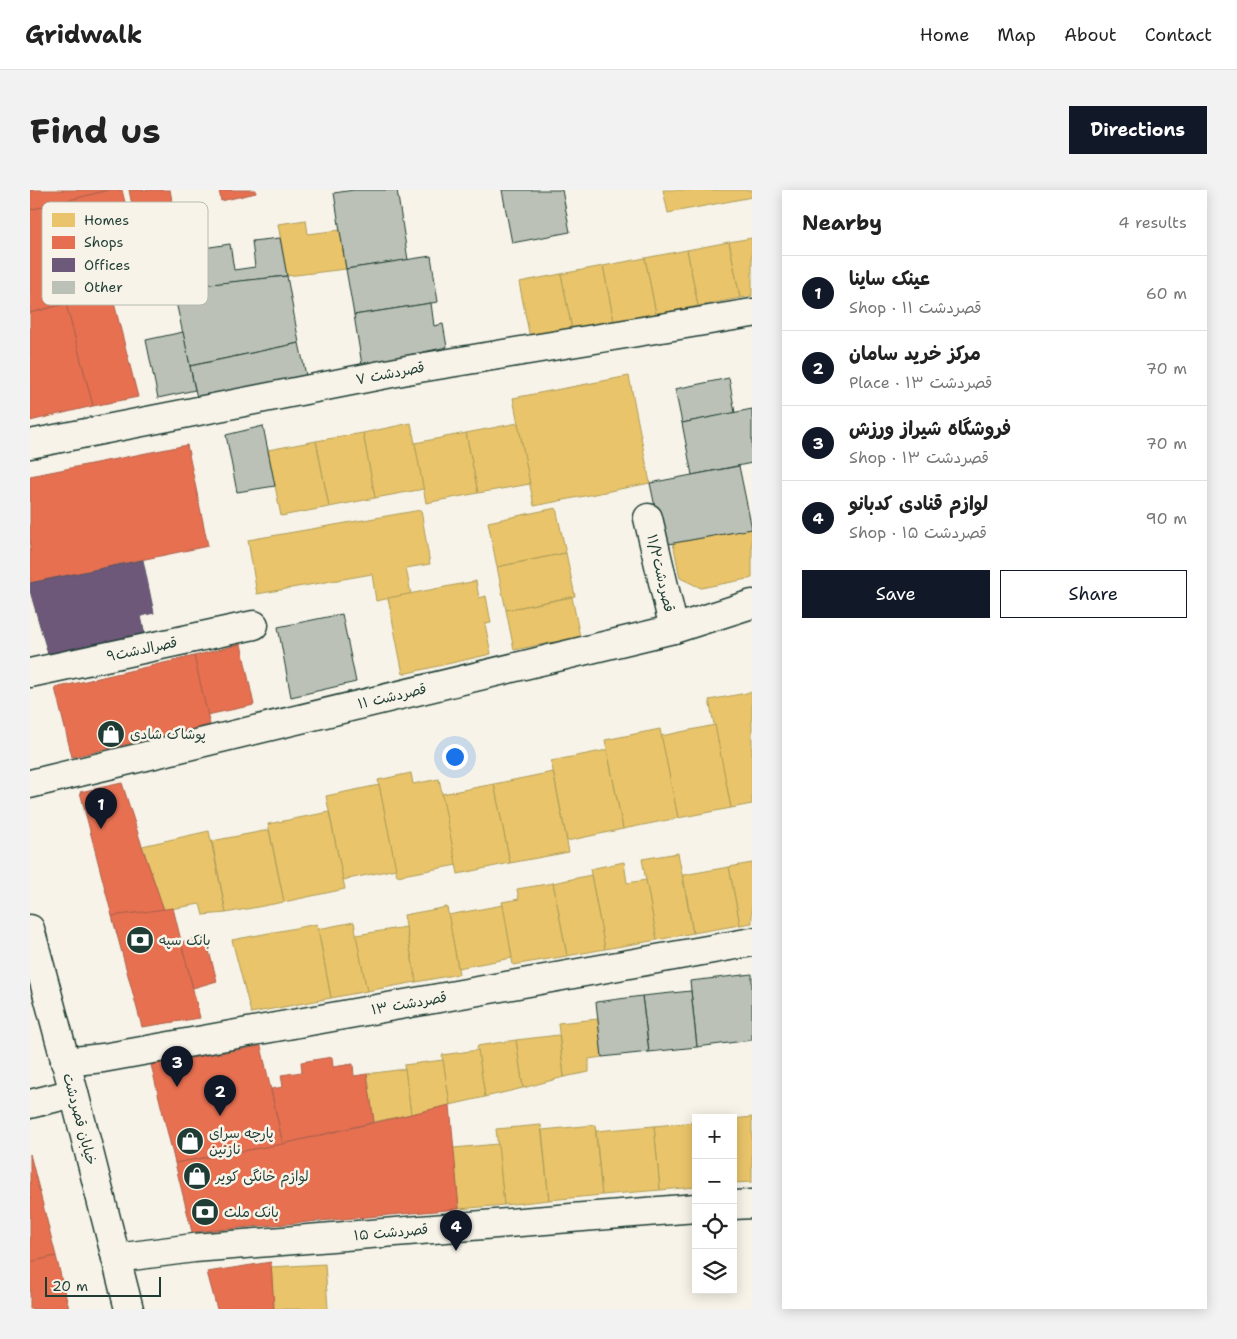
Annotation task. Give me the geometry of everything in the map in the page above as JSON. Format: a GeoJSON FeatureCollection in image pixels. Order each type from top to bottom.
{"type":"FeatureCollection","features":[{"type":"Feature","properties":{"kind":"street","name":"قصردشت ۷"},"geometry":{"type":"LineString","coordinates":[[30,444],[407,370],[752,313]]}},
{"type":"Feature","properties":{"kind":"street","name":"قصردشت۱۱/۲"},"geometry":{"type":"LineString","coordinates":[[648,518],[674,629]]}},
{"type":"Feature","properties":{"kind":"street","name":"قصردشت ۱۱"},"geometry":{"type":"LineString","coordinates":[[30,784],[674,629],[752,604]]}},
{"type":"Feature","properties":{"kind":"street","name":"قصرالدشت۹"},"geometry":{"type":"LineString","coordinates":[[30,673],[254,625]]}},
{"type":"Feature","properties":{"kind":"street","name":"خیابان قصردشت"},"geometry":{"type":"LineString","coordinates":[[30,929],[129,1309]]}},
{"type":"Feature","properties":{"kind":"street","name":"قصردشت ۱۳"},"geometry":{"type":"LineString","coordinates":[[65,1062],[103,1058],[752,942]]}},
{"type":"Feature","properties":{"kind":"street"},"geometry":{"type":"LineString","coordinates":[[30,1104],[74,1093]]}},
{"type":"Feature","properties":{"kind":"street"},"geometry":{"type":"LineString","coordinates":[[737,1206],[752,1204]]}},
{"type":"Feature","properties":{"kind":"street","name":"قصردشت ۱۵"},"geometry":{"type":"LineString","coordinates":[[116,1258],[203,1248],[692,1208]]}},
{"type":"Feature","properties":{"kind":"building: Homes"},"geometry":{"type":"Polygon","coordinates":[[[663,190],[752,190],[752,197],[668,213],[663,190]]]}},
{"type":"Feature","properties":{"kind":"building: Homes"},"geometry":{"type":"Polygon","coordinates":[[[306,220],[308,234],[340,230],[346,269],[287,276],[278,224],[306,220]]]}},
{"type":"Feature","properties":{"kind":"building: Homes"},"geometry":{"type":"Polygon","coordinates":[[[752,238],[752,296],[740,298],[729,242],[752,238]]]}},
{"type":"Feature","properties":{"kind":"building: Homes"},"geometry":{"type":"Polygon","coordinates":[[[729,242],[740,298],[698,306],[687,250],[729,242]]]}},
{"type":"Feature","properties":{"kind":"building: Homes"},"geometry":{"type":"Polygon","coordinates":[[[687,250],[698,306],[656,314],[645,258],[687,250]]]}},
{"type":"Feature","properties":{"kind":"building: Homes"},"geometry":{"type":"Polygon","coordinates":[[[645,258],[656,314],[614,322],[603,266],[645,258]]]}},
{"type":"Feature","properties":{"kind":"building: Homes"},"geometry":{"type":"Polygon","coordinates":[[[603,266],[614,322],[572,330],[561,274],[603,266]]]}},
{"type":"Feature","properties":{"kind":"building: Homes"},"geometry":{"type":"Polygon","coordinates":[[[561,274],[572,330],[530,338],[519,282],[561,274]]]}},
{"type":"Feature","properties":{"kind":"building: Homes"},"geometry":{"type":"Polygon","coordinates":[[[629,376],[650,483],[534,506],[513,398],[629,376]]]}},
{"type":"Feature","properties":{"kind":"building: Homes"},"geometry":{"type":"Polygon","coordinates":[[[411,423],[424,489],[375,498],[363,433],[411,423]]]}},
{"type":"Feature","properties":{"kind":"building: Homes"},"geometry":{"type":"Polygon","coordinates":[[[518,423],[530,484],[478,493],[466,433],[518,423]]]}},
{"type":"Feature","properties":{"kind":"building: Homes"},"geometry":{"type":"Polygon","coordinates":[[[363,433],[375,498],[329,507],[316,441],[363,433]]]}},
{"type":"Feature","properties":{"kind":"building: Homes"},"geometry":{"type":"Polygon","coordinates":[[[466,433],[478,493],[426,503],[415,443],[466,433]]]}},
{"type":"Feature","properties":{"kind":"building: Homes"},"geometry":{"type":"Polygon","coordinates":[[[316,441],[329,507],[281,516],[268,450],[316,441]]]}},
{"type":"Feature","properties":{"kind":"building: Homes"},"geometry":{"type":"Polygon","coordinates":[[[556,508],[566,553],[497,567],[488,522],[556,508]]]}},
{"type":"Feature","properties":{"kind":"building: Homes"},"geometry":{"type":"Polygon","coordinates":[[[421,510],[430,564],[406,568],[411,594],[376,601],[372,574],[257,594],[248,540],[421,510]]]}},
{"type":"Feature","properties":{"kind":"building: Homes"},"geometry":{"type":"Polygon","coordinates":[[[752,529],[752,578],[701,588],[680,578],[673,543],[752,529]]]}},
{"type":"Feature","properties":{"kind":"building: Homes"},"geometry":{"type":"Polygon","coordinates":[[[566,553],[575,596],[506,610],[497,567],[566,553]]]}},
{"type":"Feature","properties":{"kind":"building: Homes"},"geometry":{"type":"Polygon","coordinates":[[[476,581],[479,598],[486,596],[491,623],[485,624],[491,654],[403,674],[388,598],[476,581]]]}},
{"type":"Feature","properties":{"kind":"building: Homes"},"geometry":{"type":"Polygon","coordinates":[[[572,597],[580,637],[514,650],[506,610],[572,597]]]}},
{"type":"Feature","properties":{"kind":"building: Homes"},"geometry":{"type":"Polygon","coordinates":[[[752,692],[752,804],[731,808],[709,700],[752,692]]]}},
{"type":"Feature","properties":{"kind":"building: Homes"},"geometry":{"type":"Polygon","coordinates":[[[715,725],[731,808],[678,818],[661,736],[715,725]]]}},
{"type":"Feature","properties":{"kind":"building: Homes"},"geometry":{"type":"Polygon","coordinates":[[[660,729],[678,818],[623,829],[605,740],[660,729]]]}},
{"type":"Feature","properties":{"kind":"building: Homes"},"geometry":{"type":"Polygon","coordinates":[[[607,750],[623,829],[567,841],[551,761],[607,750]]]}},
{"type":"Feature","properties":{"kind":"building: Homes"},"geometry":{"type":"Polygon","coordinates":[[[553,772],[569,852],[510,863],[494,784],[553,772]]]}},
{"type":"Feature","properties":{"kind":"building: Homes"},"geometry":{"type":"Polygon","coordinates":[[[411,773],[413,784],[439,779],[457,865],[397,876],[378,780],[411,773]]]}},
{"type":"Feature","properties":{"kind":"building: Homes"},"geometry":{"type":"Polygon","coordinates":[[[494,784],[510,863],[458,874],[442,794],[494,784]]]}},
{"type":"Feature","properties":{"kind":"building: Homes"},"geometry":{"type":"Polygon","coordinates":[[[379,785],[396,869],[343,880],[326,796],[379,785]]]}},
{"type":"Feature","properties":{"kind":"building: Homes"},"geometry":{"type":"Polygon","coordinates":[[[329,812],[345,889],[284,902],[268,824],[329,812]]]}},
{"type":"Feature","properties":{"kind":"building: Homes"},"geometry":{"type":"Polygon","coordinates":[[[269,830],[284,902],[226,913],[212,841],[269,830]]]}},
{"type":"Feature","properties":{"kind":"building: Homes"},"geometry":{"type":"Polygon","coordinates":[[[209,831],[226,913],[203,915],[200,904],[164,910],[142,846],[209,831]]]}},
{"type":"Feature","properties":{"kind":"building: Homes"},"geometry":{"type":"Polygon","coordinates":[[[678,853],[693,933],[657,940],[642,859],[678,853]]]}},
{"type":"Feature","properties":{"kind":"building: Homes"},"geometry":{"type":"Polygon","coordinates":[[[624,862],[627,883],[646,880],[657,940],[605,949],[590,869],[624,862]]]}},
{"type":"Feature","properties":{"kind":"building: Homes"},"geometry":{"type":"Polygon","coordinates":[[[752,863],[752,923],[740,925],[729,867],[752,863]]]}},
{"type":"Feature","properties":{"kind":"building: Homes"},"geometry":{"type":"Polygon","coordinates":[[[729,867],[740,925],[693,933],[683,875],[729,867]]]}},
{"type":"Feature","properties":{"kind":"building: Homes"},"geometry":{"type":"Polygon","coordinates":[[[591,875],[605,949],[567,956],[553,883],[591,875]]]}},
{"type":"Feature","properties":{"kind":"building: Homes"},"geometry":{"type":"Polygon","coordinates":[[[553,883],[567,956],[513,965],[502,902],[519,899],[517,889],[553,883]]]}},
{"type":"Feature","properties":{"kind":"building: Homes"},"geometry":{"type":"Polygon","coordinates":[[[503,905],[512,958],[458,968],[448,915],[503,905]]]}},
{"type":"Feature","properties":{"kind":"building: Homes"},"geometry":{"type":"Polygon","coordinates":[[[447,907],[459,974],[416,982],[404,915],[447,907]]]}},
{"type":"Feature","properties":{"kind":"building: Homes"},"geometry":{"type":"Polygon","coordinates":[[[354,922],[367,991],[331,998],[318,929],[354,922]]]}},
{"type":"Feature","properties":{"kind":"building: Homes"},"geometry":{"type":"Polygon","coordinates":[[[317,924],[331,998],[251,1013],[232,940],[317,924]]]}},
{"type":"Feature","properties":{"kind":"building: Homes"},"geometry":{"type":"Polygon","coordinates":[[[406,927],[416,982],[367,991],[356,935],[406,927]]]}},
{"type":"Feature","properties":{"kind":"building: Homes"},"geometry":{"type":"Polygon","coordinates":[[[598,1019],[602,1057],[589,1059],[589,1072],[564,1077],[558,1023],[598,1019]]]}},
{"type":"Feature","properties":{"kind":"building: Homes"},"geometry":{"type":"Polygon","coordinates":[[[559,1035],[564,1077],[523,1088],[516,1040],[559,1035]]]}},
{"type":"Feature","properties":{"kind":"building: Homes"},"geometry":{"type":"Polygon","coordinates":[[[516,1040],[523,1088],[485,1097],[477,1046],[516,1040]]]}},
{"type":"Feature","properties":{"kind":"building: Homes"},"geometry":{"type":"Polygon","coordinates":[[[478,1050],[485,1097],[450,1105],[442,1055],[478,1050]]]}},
{"type":"Feature","properties":{"kind":"building: Homes"},"geometry":{"type":"Polygon","coordinates":[[[443,1060],[450,1105],[411,1114],[404,1065],[443,1060]]]}},
{"type":"Feature","properties":{"kind":"building: Homes"},"geometry":{"type":"Polygon","coordinates":[[[405,1069],[411,1114],[374,1122],[367,1074],[405,1069]]]}},
{"type":"Feature","properties":{"kind":"building: Homes"},"geometry":{"type":"Polygon","coordinates":[[[752,1117],[752,1182],[737,1183],[737,1119],[752,1117]]]}},
{"type":"Feature","properties":{"kind":"building: Homes"},"geometry":{"type":"Polygon","coordinates":[[[692,1122],[692,1187],[660,1190],[654,1126],[692,1122]]]}},
{"type":"Feature","properties":{"kind":"building: Homes"},"geometry":{"type":"Polygon","coordinates":[[[541,1125],[549,1200],[504,1205],[496,1129],[541,1125]]]}},
{"type":"Feature","properties":{"kind":"building: Homes"},"geometry":{"type":"Polygon","coordinates":[[[595,1125],[602,1195],[549,1200],[542,1130],[595,1125]]]}},
{"type":"Feature","properties":{"kind":"building: Homes"},"geometry":{"type":"Polygon","coordinates":[[[654,1126],[660,1190],[602,1195],[596,1131],[654,1126]]]}},
{"type":"Feature","properties":{"kind":"building: Homes"},"geometry":{"type":"Polygon","coordinates":[[[498,1144],[504,1205],[459,1209],[453,1148],[498,1144]]]}},
{"type":"Feature","properties":{"kind":"building: Homes"},"geometry":{"type":"Polygon","coordinates":[[[325,1264],[328,1309],[274,1309],[271,1267],[325,1264]]]}},
{"type":"Feature","properties":{"kind":"building: Shops"},"geometry":{"type":"Polygon","coordinates":[[[30,190],[109,190],[62,202],[42,202],[42,207],[30,210],[30,190]]]}},
{"type":"Feature","properties":{"kind":"building: Shops"},"geometry":{"type":"Polygon","coordinates":[[[109,190],[122,190],[125,202],[62,202],[109,190]]]}},
{"type":"Feature","properties":{"kind":"building: Shops"},"geometry":{"type":"Polygon","coordinates":[[[129,190],[170,190],[172,202],[131,202],[129,190]]]}},
{"type":"Feature","properties":{"kind":"building: Shops"},"geometry":{"type":"Polygon","coordinates":[[[219,190],[256,190],[256,193],[221,201],[219,190]]]}},
{"type":"Feature","properties":{"kind":"building: Shops"},"geometry":{"type":"Polygon","coordinates":[[[42,207],[42,305],[59,305],[30,313],[30,210],[42,207]]]}},
{"type":"Feature","properties":{"kind":"building: Shops"},"geometry":{"type":"Polygon","coordinates":[[[66,305],[115,305],[138,397],[93,406],[66,305]]]}},
{"type":"Feature","properties":{"kind":"building: Shops"},"geometry":{"type":"Polygon","coordinates":[[[66,305],[93,406],[30,421],[30,313],[66,305]]]}},
{"type":"Feature","properties":{"kind":"building: Shops"},"geometry":{"type":"Polygon","coordinates":[[[187,445],[208,546],[30,583],[30,476],[187,445]]]}},
{"type":"Feature","properties":{"kind":"building: Shops"},"geometry":{"type":"Polygon","coordinates":[[[241,644],[254,705],[207,715],[194,656],[241,644]]]}},
{"type":"Feature","properties":{"kind":"building: Shops"},"geometry":{"type":"Polygon","coordinates":[[[194,656],[210,725],[72,757],[55,688],[194,656]]]}},
{"type":"Feature","properties":{"kind":"building: Shops"},"geometry":{"type":"Polygon","coordinates":[[[122,783],[164,910],[112,916],[80,792],[122,783]]]}},
{"type":"Feature","properties":{"kind":"building: Shops"},"geometry":{"type":"Polygon","coordinates":[[[173,908],[200,1018],[142,1027],[112,916],[173,908]]]}},
{"type":"Feature","properties":{"kind":"building: Shops"},"geometry":{"type":"Polygon","coordinates":[[[205,936],[217,981],[193,988],[181,942],[205,936]]]}},
{"type":"Feature","properties":{"kind":"building: Shops"},"geometry":{"type":"Polygon","coordinates":[[[261,1046],[283,1144],[175,1163],[151,1065],[261,1046]]]}},
{"type":"Feature","properties":{"kind":"building: Shops"},"geometry":{"type":"Polygon","coordinates":[[[332,1057],[333,1067],[353,1064],[354,1076],[367,1074],[374,1122],[283,1144],[271,1089],[283,1087],[281,1075],[302,1072],[301,1062],[332,1057]]]}},
{"type":"Feature","properties":{"kind":"building: Shops"},"geometry":{"type":"Polygon","coordinates":[[[450,1105],[459,1209],[192,1232],[175,1163],[283,1144],[450,1105]]]}},
{"type":"Feature","properties":{"kind":"building: Shops"},"geometry":{"type":"Polygon","coordinates":[[[30,1154],[56,1256],[30,1262],[30,1154]]]}},
{"type":"Feature","properties":{"kind":"building: Shops"},"geometry":{"type":"Polygon","coordinates":[[[56,1256],[69,1309],[30,1309],[30,1262],[56,1256]]]}},
{"type":"Feature","properties":{"kind":"building: Shops"},"geometry":{"type":"Polygon","coordinates":[[[271,1262],[274,1309],[217,1309],[207,1272],[271,1262]]]}},
{"type":"Feature","properties":{"kind":"building: Offices"},"geometry":{"type":"Polygon","coordinates":[[[143,560],[154,613],[141,616],[145,635],[48,654],[30,591],[30,583],[143,560]]]}},
{"type":"Feature","properties":{"kind":"building: Other"},"geometry":{"type":"Polygon","coordinates":[[[354,190],[397,190],[408,260],[346,269],[334,193],[354,190]]]}},
{"type":"Feature","properties":{"kind":"building: Other"},"geometry":{"type":"Polygon","coordinates":[[[502,190],[562,190],[570,232],[512,243],[502,190]]]}},
{"type":"Feature","properties":{"kind":"building: Other"},"geometry":{"type":"Polygon","coordinates":[[[280,238],[287,276],[208,285],[208,247],[230,244],[234,270],[255,267],[252,241],[280,238]]]}},
{"type":"Feature","properties":{"kind":"building: Other"},"geometry":{"type":"Polygon","coordinates":[[[431,256],[438,302],[354,315],[346,269],[431,256]]]}},
{"type":"Feature","properties":{"kind":"building: Other"},"geometry":{"type":"Polygon","coordinates":[[[287,276],[299,343],[190,366],[177,305],[208,305],[208,284],[287,276]]]}},
{"type":"Feature","properties":{"kind":"building: Other"},"geometry":{"type":"Polygon","coordinates":[[[431,303],[434,326],[443,324],[447,347],[362,365],[354,315],[431,303]]]}},
{"type":"Feature","properties":{"kind":"building: Other"},"geometry":{"type":"Polygon","coordinates":[[[183,332],[195,390],[158,398],[146,340],[183,332]]]}},
{"type":"Feature","properties":{"kind":"building: Other"},"geometry":{"type":"Polygon","coordinates":[[[299,343],[306,375],[197,398],[190,366],[299,343]]]}},
{"type":"Feature","properties":{"kind":"building: Other"},"geometry":{"type":"Polygon","coordinates":[[[729,378],[735,413],[682,423],[675,389],[729,378]]]}},
{"type":"Feature","properties":{"kind":"building: Other"},"geometry":{"type":"Polygon","coordinates":[[[752,409],[752,463],[692,475],[682,423],[752,409]]]}},
{"type":"Feature","properties":{"kind":"building: Other"},"geometry":{"type":"Polygon","coordinates":[[[263,426],[275,486],[237,492],[226,435],[263,426]]]}},
{"type":"Feature","properties":{"kind":"building: Other"},"geometry":{"type":"Polygon","coordinates":[[[739,466],[752,529],[663,545],[650,483],[739,466]]]}},
{"type":"Feature","properties":{"kind":"building: Other"},"geometry":{"type":"Polygon","coordinates":[[[342,614],[356,682],[291,697],[278,627],[342,614]]]}},
{"type":"Feature","properties":{"kind":"building: Other"},"geometry":{"type":"Polygon","coordinates":[[[752,974],[752,1040],[697,1047],[690,981],[752,974]]]}},
{"type":"Feature","properties":{"kind":"building: Other"},"geometry":{"type":"Polygon","coordinates":[[[691,991],[697,1047],[649,1052],[642,996],[691,991]]]}},
{"type":"Feature","properties":{"kind":"building: Other"},"geometry":{"type":"Polygon","coordinates":[[[642,996],[649,1052],[602,1057],[596,1002],[642,996]]]}},
{"type":"Feature","properties":{"kind":"place","name":"پوشاک شادی"},"geometry":{"type":"Point","coordinates":[111,734]}},
{"type":"Feature","properties":{"kind":"place","name":"عینک ساینا"},"geometry":{"type":"Point","coordinates":[101,829]}},
{"type":"Feature","properties":{"kind":"place","name":"بانک سپه"},"geometry":{"type":"Point","coordinates":[140,940]}},
{"type":"Feature","properties":{"kind":"place","name":"فروشگاه شیراز ورزش"},"geometry":{"type":"Point","coordinates":[177,1087]}},
{"type":"Feature","properties":{"kind":"place","name":"مرکز خرید سامان"},"geometry":{"type":"Point","coordinates":[220,1116]}},
{"type":"Feature","properties":{"kind":"place","name":"پارچه سرای نازنین"},"geometry":{"type":"Point","coordinates":[190,1141]}},
{"type":"Feature","properties":{"kind":"place","name":"لوازم خانگی کویر"},"geometry":{"type":"Point","coordinates":[197,1176]}},
{"type":"Feature","properties":{"kind":"place","name":"بانک ملت"},"geometry":{"type":"Point","coordinates":[205,1212]}},
{"type":"Feature","properties":{"kind":"place","name":"لوازم قنادی کدبانو"},"geometry":{"type":"Point","coordinates":[456,1251]}}]}
